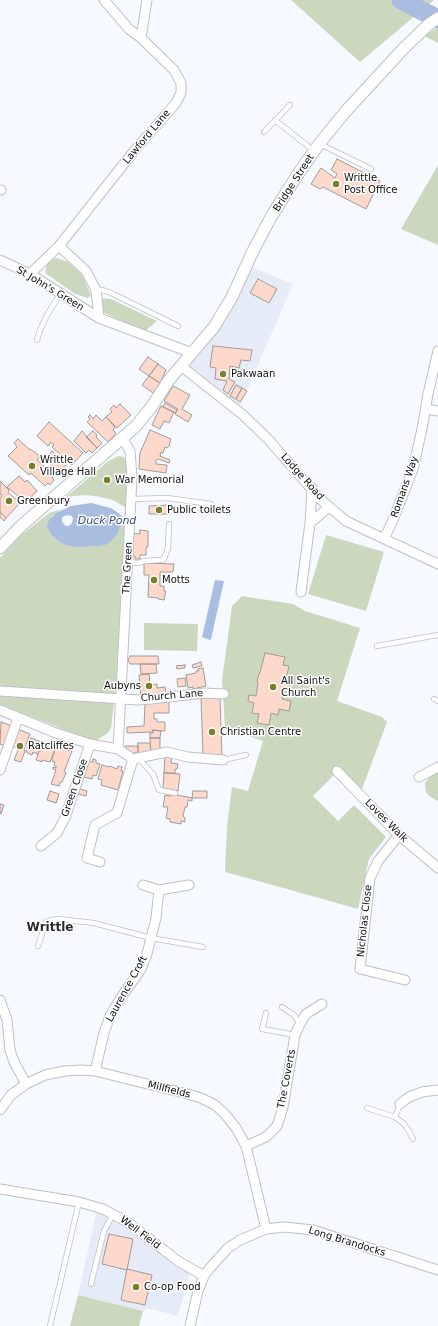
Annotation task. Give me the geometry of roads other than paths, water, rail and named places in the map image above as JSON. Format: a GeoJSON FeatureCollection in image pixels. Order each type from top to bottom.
{"type":"FeatureCollection","features":[{"type":"Feature","properties":{"kind":"street","name":"Lawford Lane"},"geometry":{"type":"LineString","coordinates":[[30,274],[59,246],[134,151],[176,103],[182,93],[181,83],[174,70],[142,38],[129,29],[104,0]]}},
{"type":"Feature","properties":{"kind":"street"},"geometry":{"type":"LineString","coordinates":[[142,38],[147,0]]}},
{"type":"Feature","properties":{"kind":"street","name":"Bridge Street"},"geometry":{"type":"LineString","coordinates":[[186,360],[214,327],[221,316],[232,297],[253,251],[271,217],[298,174],[346,111],[404,48],[433,21]]}},
{"type":"Feature","properties":{"kind":"street","name":"St John's Green"},"geometry":{"type":"LineString","coordinates":[[59,246],[86,271],[96,290],[99,318]]}},
{"type":"Feature","properties":{"kind":"street","name":"St John's Green"},"geometry":{"type":"LineString","coordinates":[[0,260],[30,274],[99,318],[186,360]]}},
{"type":"Feature","properties":{"kind":"street","name":"Romans Way"},"geometry":{"type":"LineString","coordinates":[[384,539],[413,470],[438,351]]}},
{"type":"Feature","properties":{"kind":"street"},"geometry":{"type":"LineString","coordinates":[[0,548],[21,526],[123,439],[136,426],[152,406],[169,380],[186,360]]}},
{"type":"Feature","properties":{"kind":"street","name":"Lodge Road"},"geometry":{"type":"LineString","coordinates":[[186,360],[268,439],[329,507],[346,521],[438,564]]}},
{"type":"Feature","properties":{"kind":"street"},"geometry":{"type":"LineString","coordinates":[[426,409],[438,411]]}},
{"type":"Feature","properties":{"kind":"street","name":"The Green"},"geometry":{"type":"LineString","coordinates":[[118,750],[132,499],[131,461],[128,447],[123,439]]}},
{"type":"Feature","properties":{"kind":"street"},"geometry":{"type":"LineString","coordinates":[[301,592],[310,523],[312,488]]}},
{"type":"Feature","properties":{"kind":"street"},"geometry":{"type":"LineString","coordinates":[[310,523],[329,507]]}},
{"type":"Feature","properties":{"kind":"street"},"geometry":{"type":"LineString","coordinates":[[0,692],[120,698]]}},
{"type":"Feature","properties":{"kind":"street","name":"Church Lane"},"geometry":{"type":"LineString","coordinates":[[120,698],[151,700],[205,693],[224,694]]}},
{"type":"Feature","properties":{"kind":"street"},"geometry":{"type":"LineString","coordinates":[[0,710],[90,744],[118,750],[135,758],[171,752],[188,757],[223,760]]}},
{"type":"Feature","properties":{"kind":"street"},"geometry":{"type":"LineString","coordinates":[[0,770],[18,718]]}},
{"type":"Feature","properties":{"kind":"street","name":"Green Close"},"geometry":{"type":"LineString","coordinates":[[41,846],[56,832],[65,818],[90,744]]}},
{"type":"Feature","properties":{"kind":"street"},"geometry":{"type":"LineString","coordinates":[[100,862],[87,858],[95,825],[117,813],[135,758]]}},
{"type":"Feature","properties":{"kind":"street"},"geometry":{"type":"LineString","coordinates":[[419,777],[438,767]]}},
{"type":"Feature","properties":{"kind":"street","name":"Loves Walk"},"geometry":{"type":"LineString","coordinates":[[337,771],[399,835],[438,868]]}},
{"type":"Feature","properties":{"kind":"street","name":"Nicholas Close"},"geometry":{"type":"LineString","coordinates":[[399,835],[378,861],[370,878],[360,969],[405,980]]}},
{"type":"Feature","properties":{"kind":"street"},"geometry":{"type":"LineString","coordinates":[[143,885],[159,890],[189,885]]}},
{"type":"Feature","properties":{"kind":"street","name":"Laurence Croft"},"geometry":{"type":"LineString","coordinates":[[95,1071],[102,1039],[110,1016],[140,969],[147,954],[156,918],[159,890]]}},
{"type":"Feature","properties":{"kind":"street"},"geometry":{"type":"LineString","coordinates":[[0,1000],[7,1020],[10,1050],[14,1062],[26,1084]]}},
{"type":"Feature","properties":{"kind":"street","name":"The Coverts"},"geometry":{"type":"LineString","coordinates":[[246,1146],[266,1137],[277,1126],[283,1107],[295,1035],[306,1014],[322,1004]]}},
{"type":"Feature","properties":{"kind":"street","name":"Millfields"},"geometry":{"type":"LineString","coordinates":[[0,1110],[11,1095],[26,1084],[45,1075],[65,1071],[95,1071],[184,1093],[215,1105],[225,1114],[236,1128],[246,1146],[266,1229]]}},
{"type":"Feature","properties":{"kind":"street"},"geometry":{"type":"LineString","coordinates":[[400,1104],[409,1097],[422,1092],[438,1090]]}},
{"type":"Feature","properties":{"kind":"street","name":"Well Field"},"geometry":{"type":"LineString","coordinates":[[0,1189],[92,1205],[129,1223],[178,1261],[204,1276]]}},
{"type":"Feature","properties":{"kind":"street","name":"Long Brandocks"},"geometry":{"type":"LineString","coordinates":[[190,1326],[198,1291],[204,1276],[218,1257],[228,1248],[246,1237],[266,1229],[284,1227],[313,1230],[438,1270]]}},
{"type":"Feature","properties":{"kind":"lane"},"geometry":{"type":"LineString","coordinates":[[264,132],[290,105]]}},
{"type":"Feature","properties":{"kind":"lane"},"geometry":{"type":"LineString","coordinates":[[275,120],[317,148],[371,169]]}},
{"type":"Feature","properties":{"kind":"lane"},"geometry":{"type":"LineString","coordinates":[[96,290],[109,292],[178,326]]}},
{"type":"Feature","properties":{"kind":"lane"},"geometry":{"type":"LineString","coordinates":[[37,340],[47,315],[60,294]]}},
{"type":"Feature","properties":{"kind":"lane"},"geometry":{"type":"LineString","coordinates":[[132,499],[167,498],[211,504]]}},
{"type":"Feature","properties":{"kind":"lane"},"geometry":{"type":"LineString","coordinates":[[128,562],[138,563],[164,559],[168,548],[169,524]]}},
{"type":"Feature","properties":{"kind":"lane"},"geometry":{"type":"LineString","coordinates":[[377,646],[438,635]]}},
{"type":"Feature","properties":{"kind":"lane"},"geometry":{"type":"LineString","coordinates":[[223,760],[246,755]]}},
{"type":"Feature","properties":{"kind":"lane"},"geometry":{"type":"LineString","coordinates":[[135,758],[153,774],[159,790],[175,793]]}},
{"type":"Feature","properties":{"kind":"lane"},"geometry":{"type":"LineString","coordinates":[[38,946],[46,922],[58,919],[94,923],[151,938],[203,947]]}},
{"type":"Feature","properties":{"kind":"lane"},"geometry":{"type":"LineString","coordinates":[[282,1007],[294,1015],[300,1024]]}},
{"type":"Feature","properties":{"kind":"lane"},"geometry":{"type":"LineString","coordinates":[[266,1012],[262,1029],[295,1035]]}},
{"type":"Feature","properties":{"kind":"lane"},"geometry":{"type":"LineString","coordinates":[[395,1117],[400,1104]]}},
{"type":"Feature","properties":{"kind":"lane"},"geometry":{"type":"LineString","coordinates":[[367,1108],[395,1117],[410,1131],[413,1139]]}},
{"type":"Feature","properties":{"kind":"lane"},"geometry":{"type":"LineString","coordinates":[[50,1326],[78,1202]]}},
{"type":"Feature","properties":{"kind":"lane"},"geometry":{"type":"LineString","coordinates":[[91,1284],[104,1231],[113,1214]]}},
{"type":"Feature","properties":{"kind":"water","name":"Duck Pond"},"geometry":{"type":"Polygon","coordinates":[[[91,503],[111,508],[121,515],[121,523],[118,533],[105,545],[76,547],[65,545],[51,535],[47,524],[56,513],[71,506],[91,503]],[[67,515],[62,518],[62,522],[66,526],[69,526],[72,523],[72,516],[67,515]]]}},
{"type":"Feature","properties":{"kind":"water"},"geometry":{"type":"Polygon","coordinates":[[[215,580],[224,581],[210,640],[202,637],[215,580]]]}},
{"type":"Feature","properties":{"kind":"waterway"},"geometry":{"type":"LineString","coordinates":[[401,0],[438,19]]}},
{"type":"Feature","properties":{"kind":"place","name":"Writtle Post Office"},"geometry":{"type":"Point","coordinates":[336,184]}},
{"type":"Feature","properties":{"kind":"place","name":"Pakwaan"},"geometry":{"type":"Point","coordinates":[223,374]}},
{"type":"Feature","properties":{"kind":"place","name":"Writtle Village Hall"},"geometry":{"type":"Point","coordinates":[32,466]}},
{"type":"Feature","properties":{"kind":"place","name":"War Memorial"},"geometry":{"type":"Point","coordinates":[107,480]}},
{"type":"Feature","properties":{"kind":"place","name":"Greenbury"},"geometry":{"type":"Point","coordinates":[9,501]}},
{"type":"Feature","properties":{"kind":"place","name":"Public toilets"},"geometry":{"type":"Point","coordinates":[159,510]}},
{"type":"Feature","properties":{"kind":"place","name":"Motts"},"geometry":{"type":"Point","coordinates":[154,580]}},
{"type":"Feature","properties":{"kind":"place","name":"Aubyns"},"geometry":{"type":"Point","coordinates":[149,686]}},
{"type":"Feature","properties":{"kind":"place","name":"All Saint's Church"},"geometry":{"type":"Point","coordinates":[273,687]}},
{"type":"Feature","properties":{"kind":"place","name":"Christian Centre"},"geometry":{"type":"Point","coordinates":[212,732]}},
{"type":"Feature","properties":{"kind":"place","name":"Ratcliffes"},"geometry":{"type":"Point","coordinates":[20,746]}},
{"type":"Feature","properties":{"kind":"place","name":"Co-op Food"},"geometry":{"type":"Point","coordinates":[136,1287]}},
{"type":"Feature","properties":{"kind":"district","name":"Writtle"},"geometry":{"type":"Point","coordinates":[50,928]}}]}
